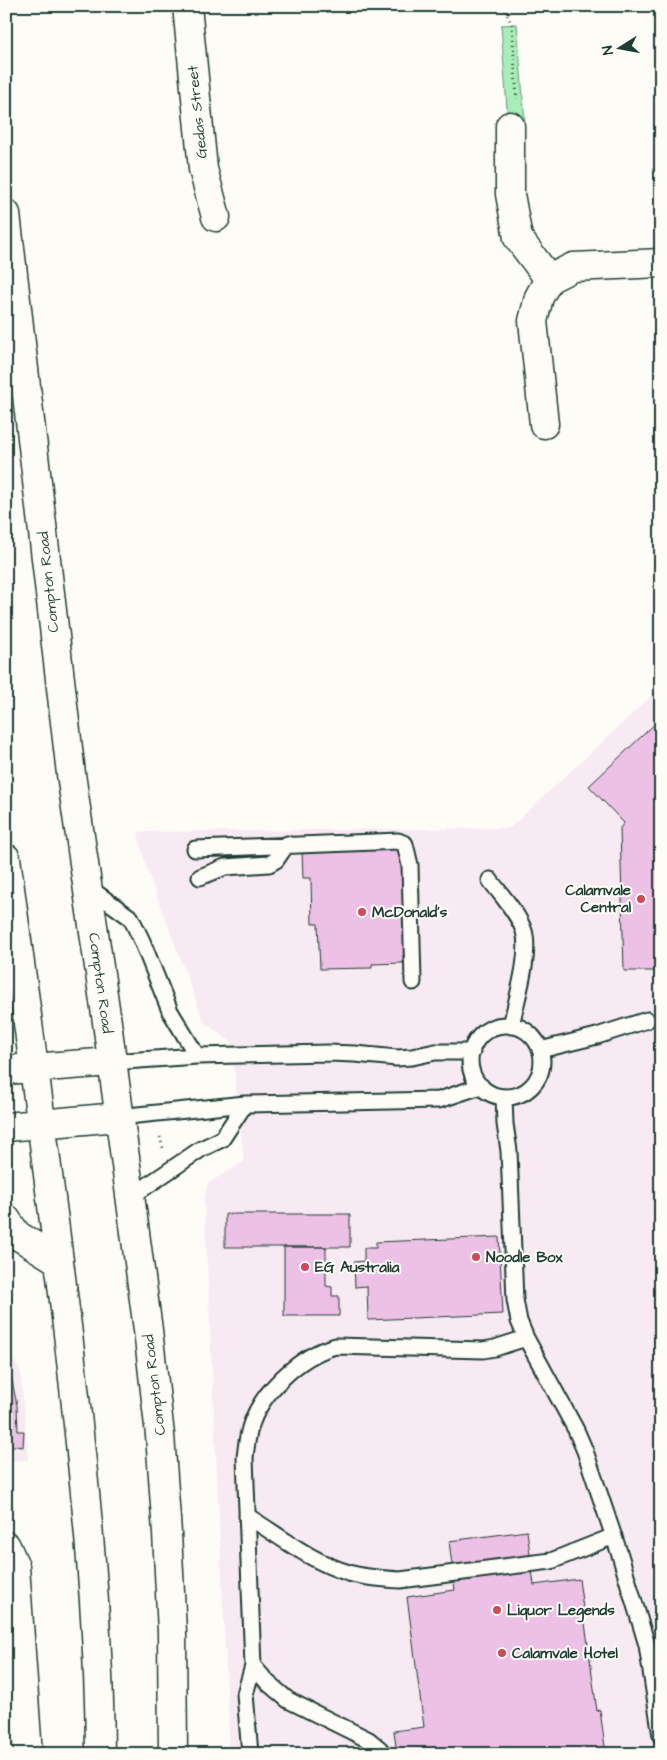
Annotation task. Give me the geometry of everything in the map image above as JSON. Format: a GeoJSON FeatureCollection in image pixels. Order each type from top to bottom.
{"type":"FeatureCollection","features":[{"type":"Feature","properties":{"kind":"main road","name":"Gedas Street"},"geometry":{"type":"LineString","coordinates":[[187,6],[203,169],[216,217]]}},
{"type":"Feature","properties":{"kind":"main road"},"geometry":{"type":"LineString","coordinates":[[510,126],[510,194],[518,238],[549,280]]}},
{"type":"Feature","properties":{"kind":"main road","name":"Compton Road"},"geometry":{"type":"LineString","coordinates":[[6,214],[60,685],[148,1330],[160,1435],[167,1523],[172,1632],[173,1754]]}},
{"type":"Feature","properties":{"kind":"main road"},"geometry":{"type":"LineString","coordinates":[[544,424],[533,320],[539,297],[549,280],[573,267],[661,263]]}},
{"type":"Feature","properties":{"kind":"main road"},"geometry":{"type":"LineString","coordinates":[[6,858],[14,975],[34,1068],[42,1125],[87,1506],[98,1660],[100,1754]]}},
{"type":"Feature","properties":{"kind":"main road"},"geometry":{"type":"LineString","coordinates":[[6,1070],[111,1062]]}},
{"type":"Feature","properties":{"kind":"main road"},"geometry":{"type":"LineString","coordinates":[[6,1127],[118,1117]]}},
{"type":"Feature","properties":{"kind":"main road"},"geometry":{"type":"LineString","coordinates":[[6,1219],[17,1235],[59,1261]]}},
{"type":"Feature","properties":{"kind":"main road"},"geometry":{"type":"LineString","coordinates":[[6,1546],[15,1566],[28,1754]]}},
{"type":"Feature","properties":{"kind":"lane"},"geometry":{"type":"LineString","coordinates":[[195,849],[287,844],[382,842],[406,844],[410,864],[413,982]]}},
{"type":"Feature","properties":{"kind":"lane"},"geometry":{"type":"LineString","coordinates":[[200,877],[226,867],[268,864],[276,860],[287,844]]}},
{"type":"Feature","properties":{"kind":"lane"},"geometry":{"type":"LineString","coordinates":[[490,880],[524,930],[525,957],[511,1026]]}},
{"type":"Feature","properties":{"kind":"lane"},"geometry":{"type":"LineString","coordinates":[[86,886],[131,918],[170,1011],[197,1056]]}},
{"type":"Feature","properties":{"kind":"lane"},"geometry":{"type":"LineString","coordinates":[[540,1050],[597,1036],[648,1020]]}},
{"type":"Feature","properties":{"kind":"lane"},"geometry":{"type":"LineString","coordinates":[[501,1025],[511,1026],[520,1028],[536,1041],[542,1062],[540,1073],[526,1091],[515,1096],[504,1097],[487,1092],[481,1086],[474,1076],[471,1065],[472,1052],[476,1042],[484,1033],[501,1025]]}},
{"type":"Feature","properties":{"kind":"lane"},"geometry":{"type":"LineString","coordinates":[[111,1062],[197,1056],[337,1054],[398,1058],[435,1052],[472,1052]]}},
{"type":"Feature","properties":{"kind":"lane"},"geometry":{"type":"LineString","coordinates":[[118,1117],[245,1104],[439,1100],[481,1086]]}},
{"type":"Feature","properties":{"kind":"lane"},"geometry":{"type":"LineString","coordinates":[[504,1097],[509,1151],[515,1300],[519,1321],[526,1338],[576,1430],[590,1465],[647,1645],[661,1736]]}},
{"type":"Feature","properties":{"kind":"lane"},"geometry":{"type":"LineString","coordinates":[[129,1198],[193,1155],[222,1140],[245,1104]]}},
{"type":"Feature","properties":{"kind":"lane"},"geometry":{"type":"LineString","coordinates":[[250,1754],[245,1694],[253,1666],[245,1458],[250,1427],[254,1416],[280,1380],[290,1370],[308,1357],[325,1349],[336,1346],[483,1350],[526,1338]]}},
{"type":"Feature","properties":{"kind":"lane"},"geometry":{"type":"LineString","coordinates":[[247,1516],[321,1562],[349,1573],[400,1580],[551,1562],[614,1536]]}},
{"type":"Feature","properties":{"kind":"lane"},"geometry":{"type":"LineString","coordinates":[[253,1666],[268,1683],[288,1700],[369,1740],[383,1754]]}},
{"type":"Feature","properties":{"kind":"path"},"geometry":{"type":"LineString","coordinates":[[503,6],[512,25],[518,97],[510,126]]}},
{"type":"Feature","properties":{"kind":"shaded area"},"geometry":{"type":"Polygon","coordinates":[[[661,687],[661,1754],[227,1754],[229,1732],[204,1200],[208,1183],[244,1162],[231,1042],[204,1022],[146,867],[138,832],[510,828],[661,687]]]}},
{"type":"Feature","properties":{"kind":"shaded area"},"geometry":{"type":"Polygon","coordinates":[[[6,1341],[21,1374],[28,1460],[6,1461],[6,1341]]]}},
{"type":"Feature","properties":{"kind":"green space"},"geometry":{"type":"Polygon","coordinates":[[[517,24],[525,122],[508,123],[501,25],[517,24]]]}},
{"type":"Feature","properties":{"kind":"building","name":"Calamvale Central"},"geometry":{"type":"Polygon","coordinates":[[[661,718],[661,985],[660,971],[624,971],[620,828],[624,823],[589,786],[661,718]]]}},
{"type":"Feature","properties":{"kind":"building","name":"McDonald's"},"geometry":{"type":"Polygon","coordinates":[[[401,847],[403,901],[411,900],[413,954],[403,955],[403,963],[372,964],[372,968],[320,969],[318,924],[312,924],[311,878],[303,878],[302,851],[401,847]]]}},
{"type":"Feature","properties":{"kind":"building"},"geometry":{"type":"Polygon","coordinates":[[[225,1214],[350,1214],[350,1247],[225,1247],[225,1214]]]}},
{"type":"Feature","properties":{"kind":"building"},"geometry":{"type":"Polygon","coordinates":[[[499,1237],[503,1314],[368,1320],[367,1286],[355,1287],[354,1262],[364,1261],[364,1248],[376,1248],[376,1242],[499,1237]]]}},
{"type":"Feature","properties":{"kind":"building","name":"EG Australia"},"geometry":{"type":"Polygon","coordinates":[[[284,1247],[326,1247],[326,1286],[332,1287],[332,1296],[339,1296],[339,1316],[284,1316],[284,1247]]]}},
{"type":"Feature","properties":{"kind":"building"},"geometry":{"type":"Polygon","coordinates":[[[6,1365],[12,1380],[17,1406],[18,1431],[24,1431],[23,1447],[6,1445],[6,1365]]]}},
{"type":"Feature","properties":{"kind":"building","name":"Calamvale Hotel"},"geometry":{"type":"Polygon","coordinates":[[[527,1531],[534,1585],[579,1579],[597,1711],[600,1710],[606,1754],[397,1754],[394,1731],[424,1727],[407,1597],[455,1590],[449,1541],[527,1531]]]}},
{"type":"Feature","properties":{"kind":"place","name":"Calamvale Central"},"geometry":{"type":"Point","coordinates":[641,899]}},
{"type":"Feature","properties":{"kind":"place","name":"McDonald's"},"geometry":{"type":"Point","coordinates":[362,912]}},
{"type":"Feature","properties":{"kind":"place","name":"Noodle Box"},"geometry":{"type":"Point","coordinates":[476,1257]}},
{"type":"Feature","properties":{"kind":"place","name":"EG Australia"},"geometry":{"type":"Point","coordinates":[305,1267]}},
{"type":"Feature","properties":{"kind":"place","name":"Liquor Legends"},"geometry":{"type":"Point","coordinates":[497,1610]}},
{"type":"Feature","properties":{"kind":"place","name":"Calamvale Hotel"},"geometry":{"type":"Point","coordinates":[502,1653]}}]}
